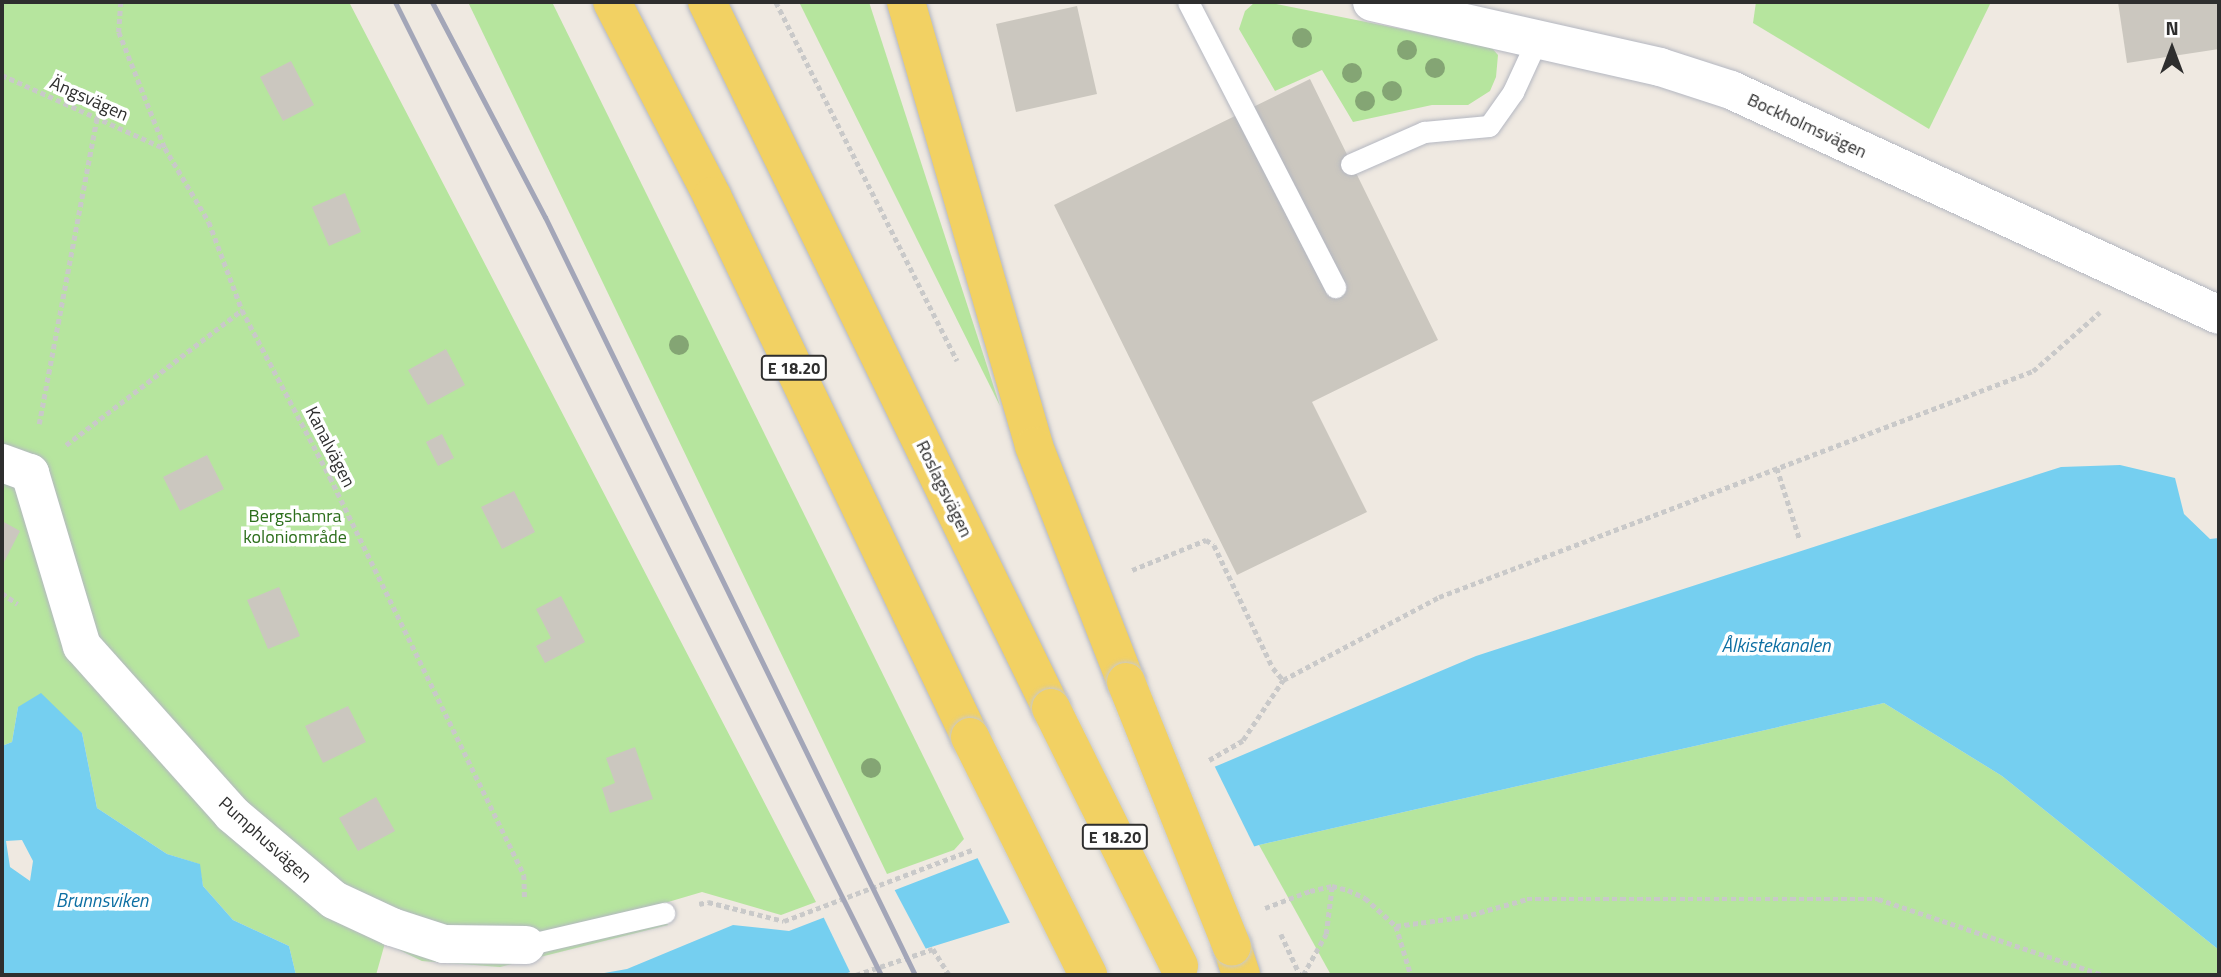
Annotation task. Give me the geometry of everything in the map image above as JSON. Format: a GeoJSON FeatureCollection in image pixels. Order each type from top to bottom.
{"type":"FeatureCollection","features":[{"type":"Feature","properties":{"kind":"main road","name":"E 18.20"},"geometry":{"type":"LineString","coordinates":[[612,2],[712,196],[970,737],[1088,975]]}},
{"type":"Feature","properties":{"kind":"main road"},"geometry":{"type":"LineString","coordinates":[[906,2],[1034,446],[1236,961]]}},
{"type":"Feature","properties":{"kind":"main road","name":"Roslagsvägen"},"geometry":{"type":"LineString","coordinates":[[708,4],[1181,970]]}},
{"type":"Feature","properties":{"kind":"street","name":"Bockholmsvägen"},"geometry":{"type":"LineString","coordinates":[[1372,2],[1536,42],[1660,67],[1731,90],[2219,315]]}},
{"type":"Feature","properties":{"kind":"street","name":"Pumphusvägen"},"geometry":{"type":"LineString","coordinates":[[16,468],[82,646],[232,814],[334,901],[391,927],[444,944],[526,945]]}},
{"type":"Feature","properties":{"kind":"lane"},"geometry":{"type":"LineString","coordinates":[[1188,2],[1335,287]]}},
{"type":"Feature","properties":{"kind":"lane"},"geometry":{"type":"LineString","coordinates":[[1351,163],[1424,132],[1489,126],[1513,92],[1536,42]]}},
{"type":"Feature","properties":{"kind":"lane","name":"Pumphusvägen"},"geometry":{"type":"LineString","coordinates":[[526,945],[664,913]]}},
{"type":"Feature","properties":{"kind":"path","name":"Kanalvägen"},"geometry":{"type":"LineString","coordinates":[[121,2],[119,32],[164,148],[209,222],[242,310],[330,477],[524,876],[526,945]]}},
{"type":"Feature","properties":{"kind":"path"},"geometry":{"type":"LineString","coordinates":[[776,2],[962,373]]}},
{"type":"Feature","properties":{"kind":"path","name":"Ängsvägen"},"geometry":{"type":"LineString","coordinates":[[2,75],[164,148]]}},
{"type":"Feature","properties":{"kind":"path"},"geometry":{"type":"LineString","coordinates":[[16,468],[97,118]]}},
{"type":"Feature","properties":{"kind":"path"},"geometry":{"type":"LineString","coordinates":[[1230,751],[1242,740],[1283,680],[1439,597],[2033,371],[2138,279]]}},
{"type":"Feature","properties":{"kind":"path"},"geometry":{"type":"LineString","coordinates":[[16,468],[242,310]]}},
{"type":"Feature","properties":{"kind":"path"},"geometry":{"type":"LineString","coordinates":[[1777,468],[1800,541]]}},
{"type":"Feature","properties":{"kind":"path"},"geometry":{"type":"LineString","coordinates":[[1124,573],[1206,541],[1214,545],[1273,668],[1283,680]]}},
{"type":"Feature","properties":{"kind":"path"},"geometry":{"type":"LineString","coordinates":[[1302,975],[1326,934],[1332,886],[1365,898],[1396,926],[1411,975]]}},
{"type":"Feature","properties":{"kind":"path"},"geometry":{"type":"LineString","coordinates":[[1396,926],[1463,916],[1527,899],[1878,899],[2102,975]]}},
{"type":"Feature","properties":{"kind":"path"},"geometry":{"type":"LineString","coordinates":[[1279,930],[1302,975]]}},
{"type":"Feature","properties":{"kind":"path"},"geometry":{"type":"LineString","coordinates":[[856,975],[933,949],[949,975]]}},
{"type":"Feature","properties":{"kind":"green space","name":"Bergshamra koloniområde"},"geometry":{"type":"Polygon","coordinates":[[[2,2],[349,2],[816,902],[781,915],[702,892],[658,905],[668,925],[500,967],[422,961],[385,943],[376,975],[296,975],[289,946],[233,920],[203,886],[199,864],[167,854],[97,808],[82,733],[18,707],[12,742],[2,746],[2,2]]]}},
{"type":"Feature","properties":{"kind":"green space"},"geometry":{"type":"Polygon","coordinates":[[[468,2],[552,2],[964,839],[954,850],[887,874],[468,2]]]}},
{"type":"Feature","properties":{"kind":"green space"},"geometry":{"type":"Polygon","coordinates":[[[799,2],[869,2],[1000,406],[799,2]]]}},
{"type":"Feature","properties":{"kind":"green space"},"geometry":{"type":"Polygon","coordinates":[[[1266,2],[1491,47],[1498,55],[1496,77],[1490,91],[1468,105],[1432,105],[1353,122],[1322,70],[1275,91],[1239,29],[1245,11],[1254,3],[1266,2]]]}},
{"type":"Feature","properties":{"kind":"green space"},"geometry":{"type":"Polygon","coordinates":[[[1756,2],[1991,2],[1929,129],[1753,23],[1756,2]]]}},
{"type":"Feature","properties":{"kind":"green space"},"geometry":{"type":"Polygon","coordinates":[[[1884,703],[2002,776],[2219,950],[2219,975],[1331,975],[1259,845],[1884,703]]]}},
{"type":"Feature","properties":{"kind":"water","name":"Ålkistekanalen"},"geometry":{"type":"Polygon","coordinates":[[[2120,465],[2175,478],[2184,514],[2210,539],[2219,538],[2219,950],[2002,776],[1884,703],[1259,845],[841,975],[593,975],[627,969],[733,925],[789,931],[1219,765],[1476,656],[2061,467],[2120,465]]]}},
{"type":"Feature","properties":{"kind":"water","name":"Brunnsviken"},"geometry":{"type":"Polygon","coordinates":[[[41,693],[82,733],[97,808],[167,854],[200,864],[203,886],[233,920],[289,946],[296,975],[2,975],[2,746],[12,742],[18,707],[41,693]],[[22,840],[6,841],[10,867],[30,881],[33,861],[22,840]]]}},
{"type":"Feature","properties":{"kind":"pier"},"geometry":{"type":"Polygon","coordinates":[[[1213,763],[1256,850],[1011,925],[976,855],[1213,763]]]}},
{"type":"Feature","properties":{"kind":"pier"},"geometry":{"type":"Polygon","coordinates":[[[893,887],[927,951],[851,974],[822,914],[893,887]]]}},
{"type":"Feature","properties":{"kind":"building"},"geometry":{"type":"Polygon","coordinates":[[[2118,2],[2219,2],[2219,49],[2127,63],[2118,2]]]}},
{"type":"Feature","properties":{"kind":"building"},"geometry":{"type":"Polygon","coordinates":[[[1077,6],[1097,94],[1016,112],[996,24],[1077,6]]]}},
{"type":"Feature","properties":{"kind":"building"},"geometry":{"type":"Polygon","coordinates":[[[291,61],[314,105],[283,121],[260,77],[291,61]]]}},
{"type":"Feature","properties":{"kind":"building"},"geometry":{"type":"Polygon","coordinates":[[[1310,79],[1438,340],[1312,402],[1367,512],[1237,575],[1054,205],[1310,79]]]}},
{"type":"Feature","properties":{"kind":"building"},"geometry":{"type":"Polygon","coordinates":[[[345,193],[361,232],[329,246],[312,207],[345,193]]]}},
{"type":"Feature","properties":{"kind":"building"},"geometry":{"type":"Polygon","coordinates":[[[446,349],[465,385],[428,405],[408,370],[446,349]]]}},
{"type":"Feature","properties":{"kind":"building"},"geometry":{"type":"Polygon","coordinates":[[[442,434],[454,458],[438,466],[426,442],[442,434]]]}},
{"type":"Feature","properties":{"kind":"building"},"geometry":{"type":"Polygon","coordinates":[[[207,455],[224,489],[180,511],[163,477],[207,455]]]}},
{"type":"Feature","properties":{"kind":"building"},"geometry":{"type":"Polygon","coordinates":[[[514,491],[535,532],[502,549],[481,507],[514,491]]]}},
{"type":"Feature","properties":{"kind":"building"},"geometry":{"type":"Polygon","coordinates":[[[2,521],[20,531],[2,566],[2,521]]]}},
{"type":"Feature","properties":{"kind":"building"},"geometry":{"type":"Polygon","coordinates":[[[279,587],[300,636],[268,649],[247,600],[279,587]]]}},
{"type":"Feature","properties":{"kind":"building"},"geometry":{"type":"Polygon","coordinates":[[[561,596],[585,642],[545,663],[536,646],[551,638],[536,609],[561,596]]]}},
{"type":"Feature","properties":{"kind":"building"},"geometry":{"type":"Polygon","coordinates":[[[348,706],[366,742],[323,763],[305,726],[348,706]]]}},
{"type":"Feature","properties":{"kind":"building"},"geometry":{"type":"Polygon","coordinates":[[[635,747],[653,799],[610,813],[602,788],[615,783],[606,758],[635,747]]]}},
{"type":"Feature","properties":{"kind":"building"},"geometry":{"type":"Polygon","coordinates":[[[376,797],[395,831],[358,851],[339,818],[376,797]]]}},
{"type":"Feature","properties":{"kind":"railway"},"geometry":{"type":"LineString","coordinates":[[395,2],[881,975]]}},
{"type":"Feature","properties":{"kind":"railway"},"geometry":{"type":"LineString","coordinates":[[432,2],[545,217],[915,975]]}}]}
